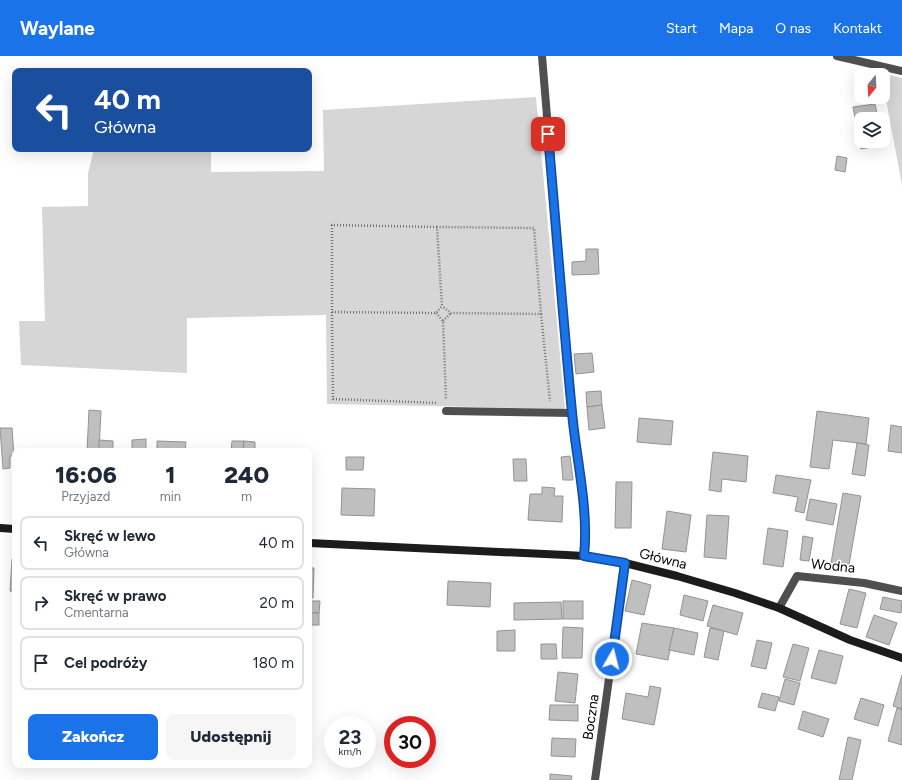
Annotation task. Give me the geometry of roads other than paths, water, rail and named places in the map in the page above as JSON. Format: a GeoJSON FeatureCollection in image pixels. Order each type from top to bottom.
{"type":"FeatureCollection","features":[{"type":"Feature","properties":{"kind":"street"},"geometry":{"type":"LineString","coordinates":[[542,56],[572,413],[582,486],[585,533],[584,556]]}},
{"type":"Feature","properties":{"kind":"street"},"geometry":{"type":"LineString","coordinates":[[837,56],[902,71]]}},
{"type":"Feature","properties":{"kind":"street"},"geometry":{"type":"LineString","coordinates":[[446,407],[572,413]]}},
{"type":"Feature","properties":{"kind":"street"},"geometry":{"type":"LineString","coordinates":[[0,528],[12,529]]}},
{"type":"Feature","properties":{"kind":"street","name":"Główna"},"geometry":{"type":"LineString","coordinates":[[312,543],[584,556],[625,563],[677,576],[780,608],[850,640],[902,658]]}},
{"type":"Feature","properties":{"kind":"street","name":"Boczna"},"geometry":{"type":"LineString","coordinates":[[595,780],[625,563]]}},
{"type":"Feature","properties":{"kind":"street","name":"Wodna"},"geometry":{"type":"LineString","coordinates":[[780,608],[797,576],[864,583],[902,591]]}}]}
